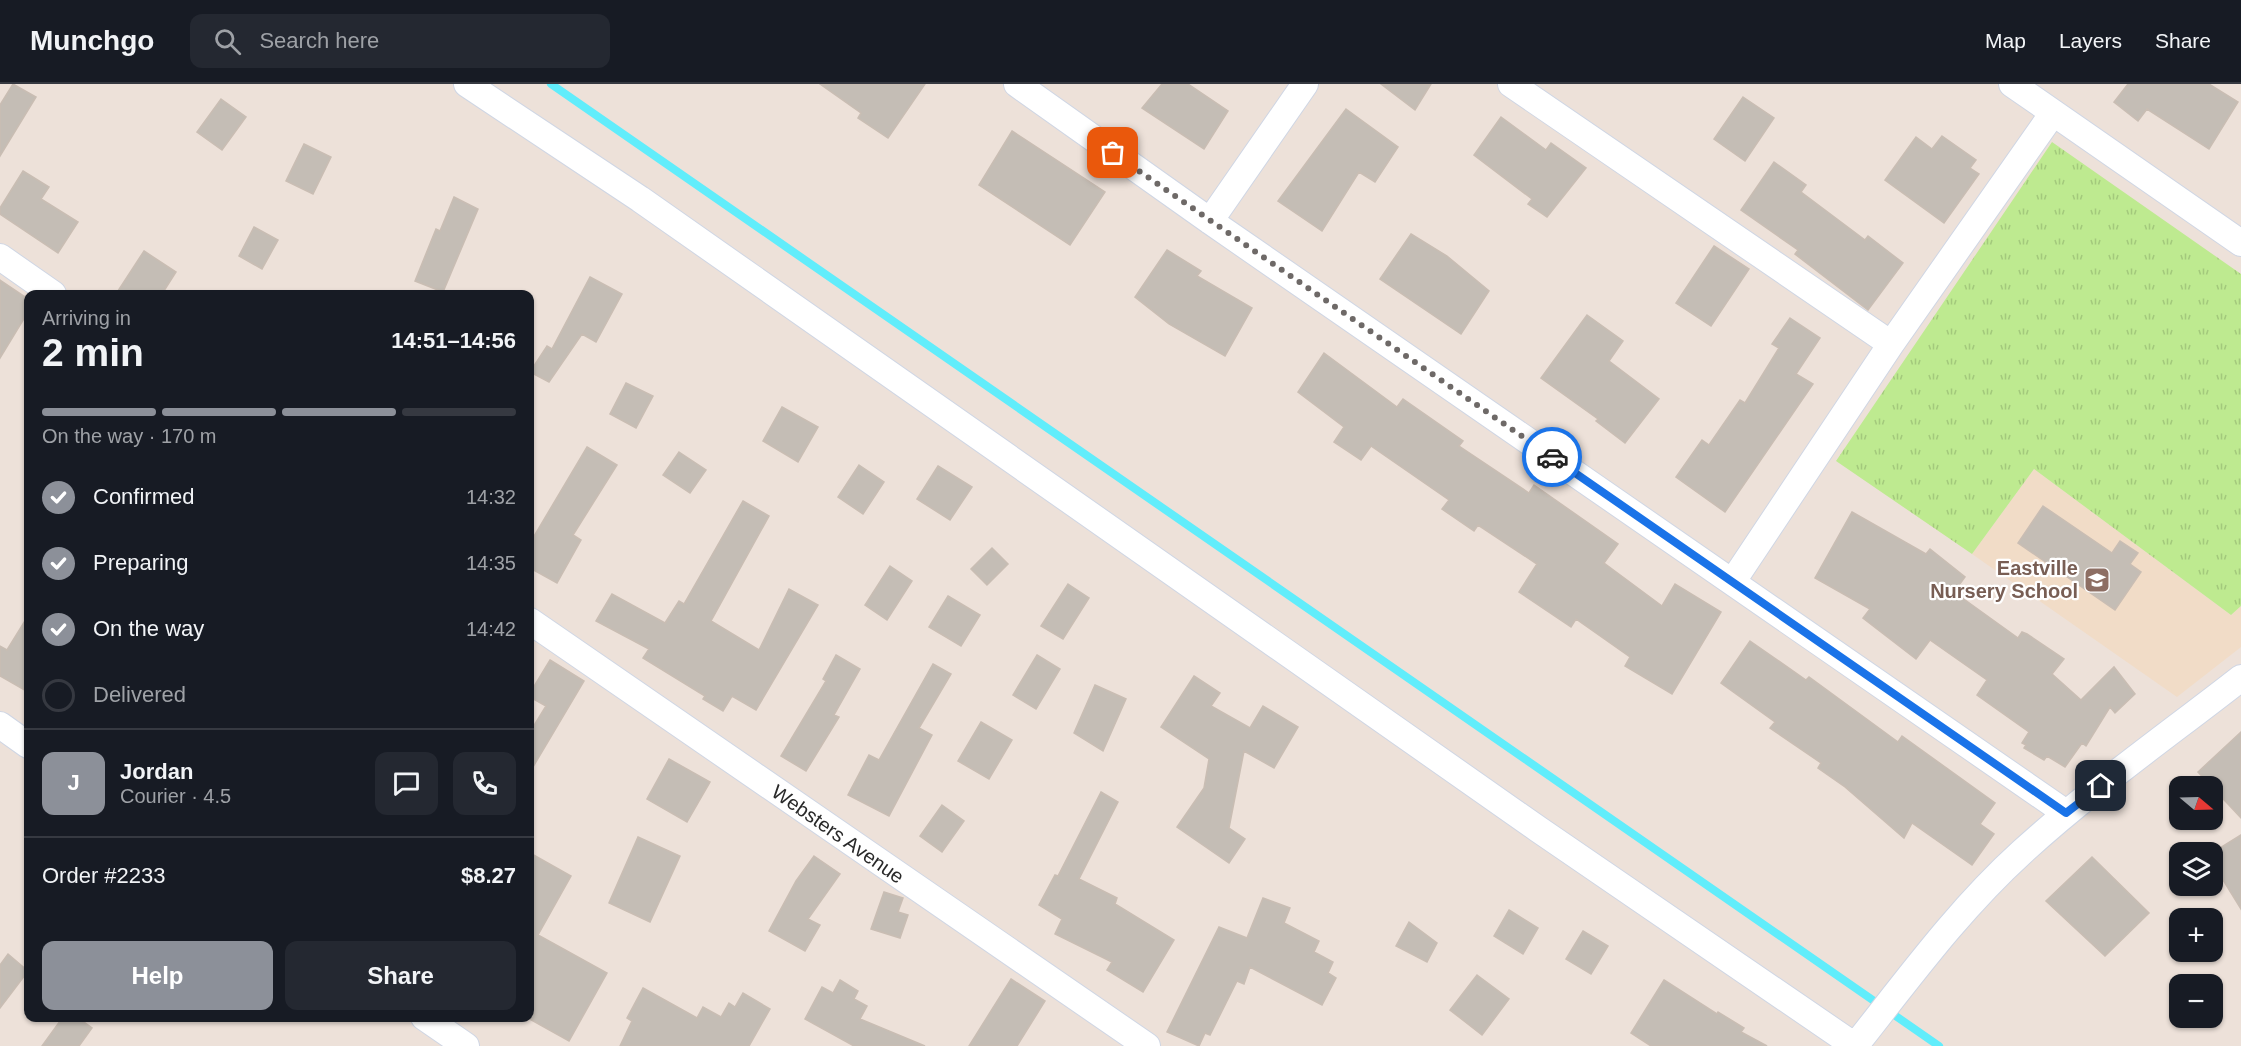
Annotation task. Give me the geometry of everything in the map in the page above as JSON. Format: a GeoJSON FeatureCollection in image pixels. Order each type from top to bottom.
{"type":"FeatureCollection","features":[{"type":"Feature","properties":{"kind":"street"},"geometry":{"type":"LineString","coordinates":[[467,84],[649,206],[1538,829],[1859,1042],[1976,898],[2021,853],[2066,813],[2241,678]]}},
{"type":"Feature","properties":{"kind":"street"},"geometry":{"type":"LineString","coordinates":[[1017,84],[1210,221],[2066,813]]}},
{"type":"Feature","properties":{"kind":"street"},"geometry":{"type":"LineString","coordinates":[[1210,221],[1305,84]]}},
{"type":"Feature","properties":{"kind":"street"},"geometry":{"type":"LineString","coordinates":[[1511,84],[1891,344]]}},
{"type":"Feature","properties":{"kind":"street"},"geometry":{"type":"LineString","coordinates":[[2012,84],[2241,243]]}},
{"type":"Feature","properties":{"kind":"street"},"geometry":{"type":"LineString","coordinates":[[1733,581],[1891,344],[2053,113]]}},
{"type":"Feature","properties":{"kind":"street"},"geometry":{"type":"LineString","coordinates":[[0,257],[47,290]]}},
{"type":"Feature","properties":{"kind":"street","name":"Websters Avenue"},"geometry":{"type":"LineString","coordinates":[[534,624],[1147,1046]]}},
{"type":"Feature","properties":{"kind":"street"},"geometry":{"type":"LineString","coordinates":[[0,726],[24,742]]}},
{"type":"Feature","properties":{"kind":"street"},"geometry":{"type":"LineString","coordinates":[[431,1022],[466,1046]]}},
{"type":"Feature","properties":{"kind":"shaded area","name":"Eastville Nursery School"},"geometry":{"type":"Polygon","coordinates":[[[2034,469],[2231,615],[2241,606],[2241,647],[2177,697],[1972,554],[2034,469]]]}},
{"type":"Feature","properties":{"kind":"green space"},"geometry":{"type":"Polygon","coordinates":[[[2052,142],[2241,274],[2241,606],[2231,615],[2034,469],[1972,554],[1836,461],[2052,142]]]}},
{"type":"Feature","properties":{"kind":"building"},"geometry":{"type":"Polygon","coordinates":[[[13,84],[36,97],[0,156],[0,105],[13,84]]]}},
{"type":"Feature","properties":{"kind":"building"},"geometry":{"type":"Polygon","coordinates":[[[820,84],[925,84],[888,138],[858,118],[861,113],[820,84]]]}},
{"type":"Feature","properties":{"kind":"building"},"geometry":{"type":"Polygon","coordinates":[[[1162,84],[1188,84],[1228,111],[1204,149],[1142,108],[1162,84]]]}},
{"type":"Feature","properties":{"kind":"building"},"geometry":{"type":"Polygon","coordinates":[[[1381,84],[1431,84],[1415,110],[1381,84]]]}},
{"type":"Feature","properties":{"kind":"building"},"geometry":{"type":"Polygon","coordinates":[[[2128,84],[2209,84],[2238,102],[2209,149],[2147,109],[2138,121],[2114,102],[2128,84]]]}},
{"type":"Feature","properties":{"kind":"building"},"geometry":{"type":"Polygon","coordinates":[[[1743,97],[1774,118],[1745,161],[1714,139],[1743,97]]]}},
{"type":"Feature","properties":{"kind":"building"},"geometry":{"type":"Polygon","coordinates":[[[221,99],[246,117],[222,150],[197,132],[221,99]]]}},
{"type":"Feature","properties":{"kind":"building"},"geometry":{"type":"Polygon","coordinates":[[[1346,109],[1398,147],[1375,182],[1359,172],[1322,231],[1278,201],[1346,109]]]}},
{"type":"Feature","properties":{"kind":"building"},"geometry":{"type":"Polygon","coordinates":[[[1501,117],[1546,150],[1551,143],[1586,168],[1547,217],[1528,204],[1532,199],[1474,155],[1501,117]]]}},
{"type":"Feature","properties":{"kind":"building"},"geometry":{"type":"Polygon","coordinates":[[[1012,131],[1105,192],[1070,245],[979,185],[1012,131]]]}},
{"type":"Feature","properties":{"kind":"building"},"geometry":{"type":"Polygon","coordinates":[[[1942,136],[1976,160],[1970,168],[1979,174],[1944,223],[1885,180],[1916,137],[1932,149],[1942,136]]]}},
{"type":"Feature","properties":{"kind":"building"},"geometry":{"type":"Polygon","coordinates":[[[304,144],[331,157],[313,194],[286,181],[304,144]]]}},
{"type":"Feature","properties":{"kind":"building"},"geometry":{"type":"Polygon","coordinates":[[[1774,162],[1806,185],[1801,192],[1865,240],[1868,236],[1903,263],[1868,310],[1795,254],[1798,250],[1741,210],[1774,162]]]}},
{"type":"Feature","properties":{"kind":"building"},"geometry":{"type":"Polygon","coordinates":[[[23,171],[49,187],[41,199],[78,222],[58,253],[0,214],[0,208],[23,171]]]}},
{"type":"Feature","properties":{"kind":"building"},"geometry":{"type":"Polygon","coordinates":[[[454,197],[478,209],[444,290],[415,281],[436,229],[440,231],[454,197]]]}},
{"type":"Feature","properties":{"kind":"building"},"geometry":{"type":"Polygon","coordinates":[[[254,227],[278,240],[262,269],[239,256],[254,227]]]}},
{"type":"Feature","properties":{"kind":"building"},"geometry":{"type":"Polygon","coordinates":[[[1411,234],[1447,256],[1489,291],[1461,334],[1380,279],[1411,234]]]}},
{"type":"Feature","properties":{"kind":"building"},"geometry":{"type":"Polygon","coordinates":[[[1714,246],[1749,269],[1711,326],[1676,303],[1714,246]]]}},
{"type":"Feature","properties":{"kind":"building"},"geometry":{"type":"Polygon","coordinates":[[[1167,250],[1201,271],[1197,276],[1252,308],[1225,356],[1169,324],[1135,297],[1167,250]]]}},
{"type":"Feature","properties":{"kind":"building"},"geometry":{"type":"Polygon","coordinates":[[[144,251],[176,272],[165,290],[119,290],[144,251]]]}},
{"type":"Feature","properties":{"kind":"building"},"geometry":{"type":"Polygon","coordinates":[[[590,277],[622,294],[596,342],[582,334],[549,382],[534,374],[534,366],[547,346],[552,349],[590,277]]]}},
{"type":"Feature","properties":{"kind":"building"},"geometry":{"type":"Polygon","coordinates":[[[0,280],[24,296],[24,319],[0,358],[0,280]]]}},
{"type":"Feature","properties":{"kind":"building"},"geometry":{"type":"Polygon","coordinates":[[[1587,315],[1623,341],[1609,361],[1659,399],[1625,443],[1596,421],[1598,419],[1541,378],[1587,315]]]}},
{"type":"Feature","properties":{"kind":"building"},"geometry":{"type":"Polygon","coordinates":[[[1790,318],[1820,338],[1796,374],[1813,384],[1725,512],[1676,477],[1702,440],[1709,445],[1740,400],[1745,403],[1779,348],[1772,344],[1790,318]]]}},
{"type":"Feature","properties":{"kind":"building"},"geometry":{"type":"Polygon","coordinates":[[[1324,353],[1397,407],[1403,399],[1463,441],[1459,446],[1529,493],[1534,485],[1618,544],[1604,563],[1662,606],[1675,584],[1721,612],[1672,694],[1625,666],[1630,657],[1576,619],[1571,627],[1519,592],[1537,564],[1478,525],[1474,531],[1442,509],[1449,500],[1371,446],[1361,460],[1334,442],[1344,427],[1298,392],[1324,353]]]}},
{"type":"Feature","properties":{"kind":"building"},"geometry":{"type":"Polygon","coordinates":[[[626,383],[653,396],[636,428],[610,414],[626,383]]]}},
{"type":"Feature","properties":{"kind":"building"},"geometry":{"type":"Polygon","coordinates":[[[782,407],[818,427],[798,462],[763,441],[782,407]]]}},
{"type":"Feature","properties":{"kind":"building"},"geometry":{"type":"Polygon","coordinates":[[[587,447],[617,465],[573,535],[581,540],[557,583],[534,570],[534,536],[587,447]]]}},
{"type":"Feature","properties":{"kind":"building"},"geometry":{"type":"Polygon","coordinates":[[[679,452],[706,470],[690,493],[663,475],[679,452]]]}},
{"type":"Feature","properties":{"kind":"building"},"geometry":{"type":"Polygon","coordinates":[[[859,465],[884,482],[863,514],[838,497],[859,465]]]}},
{"type":"Feature","properties":{"kind":"building"},"geometry":{"type":"Polygon","coordinates":[[[938,466],[972,487],[950,520],[917,499],[938,466]]]}},
{"type":"Feature","properties":{"kind":"building"},"geometry":{"type":"Polygon","coordinates":[[[743,501],[769,516],[711,621],[759,650],[789,589],[818,605],[756,710],[732,696],[723,711],[703,699],[705,696],[643,658],[649,649],[596,621],[612,594],[665,623],[679,601],[684,604],[743,501]]]}},
{"type":"Feature","properties":{"kind":"building"},"geometry":{"type":"Polygon","coordinates":[[[2043,506],[2112,553],[2120,541],[2138,553],[2130,564],[2141,572],[2115,610],[2018,543],[2043,506]]]}},
{"type":"Feature","properties":{"kind":"building"},"geometry":{"type":"Polygon","coordinates":[[[1852,512],[1926,554],[1930,549],[1965,577],[1954,592],[2018,638],[2022,632],[2027,634],[2064,659],[2052,674],[2081,700],[2114,667],[2135,694],[2115,713],[2110,707],[2086,746],[2082,743],[2065,767],[2047,756],[2044,760],[2024,748],[2026,745],[2022,743],[2029,732],[1977,695],[1987,680],[1930,640],[1916,659],[1863,618],[1870,609],[1815,578],[1852,512]]]}},
{"type":"Feature","properties":{"kind":"building"},"geometry":{"type":"Polygon","coordinates":[[[992,548],[1008,564],[987,585],[971,569],[992,548]]]}},
{"type":"Feature","properties":{"kind":"building"},"geometry":{"type":"Polygon","coordinates":[[[890,566],[912,581],[887,620],[865,605],[890,566]]]}},
{"type":"Feature","properties":{"kind":"building"},"geometry":{"type":"Polygon","coordinates":[[[1068,584],[1089,598],[1063,639],[1041,626],[1068,584]]]}},
{"type":"Feature","properties":{"kind":"building"},"geometry":{"type":"Polygon","coordinates":[[[948,596],[980,615],[961,646],[929,627],[948,596]]]}},
{"type":"Feature","properties":{"kind":"building"},"geometry":{"type":"Polygon","coordinates":[[[24,622],[24,690],[0,676],[0,646],[7,650],[24,622]]]}},
{"type":"Feature","properties":{"kind":"building"},"geometry":{"type":"Polygon","coordinates":[[[1750,641],[1806,680],[1809,677],[1898,742],[1902,736],[1995,803],[1980,824],[1994,834],[1972,865],[1912,823],[1904,838],[1845,787],[1818,768],[1821,763],[1770,728],[1775,722],[1721,683],[1750,641]]]}},
{"type":"Feature","properties":{"kind":"building"},"geometry":{"type":"Polygon","coordinates":[[[836,655],[860,669],[834,715],[839,717],[806,771],[781,756],[826,681],[823,679],[836,655]]]}},
{"type":"Feature","properties":{"kind":"building"},"geometry":{"type":"Polygon","coordinates":[[[1037,655],[1060,669],[1036,709],[1013,695],[1037,655]]]}},
{"type":"Feature","properties":{"kind":"building"},"geometry":{"type":"Polygon","coordinates":[[[550,660],[584,681],[534,765],[534,726],[546,706],[534,699],[534,686],[550,660]]]}},
{"type":"Feature","properties":{"kind":"building"},"geometry":{"type":"Polygon","coordinates":[[[933,664],[951,674],[919,728],[932,735],[889,816],[848,795],[869,755],[879,760],[933,664]]]}},
{"type":"Feature","properties":{"kind":"building"},"geometry":{"type":"Polygon","coordinates":[[[1194,676],[1220,693],[1211,706],[1250,728],[1263,706],[1298,727],[1274,768],[1244,751],[1229,828],[1245,839],[1229,863],[1177,827],[1204,788],[1209,759],[1161,727],[1194,676]]]}},
{"type":"Feature","properties":{"kind":"building"},"geometry":{"type":"Polygon","coordinates":[[[1095,685],[1126,699],[1103,751],[1074,733],[1095,685]]]}},
{"type":"Feature","properties":{"kind":"building"},"geometry":{"type":"Polygon","coordinates":[[[981,722],[1012,740],[989,779],[958,761],[981,722]]]}},
{"type":"Feature","properties":{"kind":"building"},"geometry":{"type":"Polygon","coordinates":[[[2241,732],[2241,818],[2223,799],[2223,776],[2202,776],[2198,772],[2241,732]]]}},
{"type":"Feature","properties":{"kind":"building"},"geometry":{"type":"Polygon","coordinates":[[[669,759],[710,782],[687,822],[647,799],[669,759]]]}},
{"type":"Feature","properties":{"kind":"building"},"geometry":{"type":"Polygon","coordinates":[[[1101,792],[1118,802],[1079,879],[1117,898],[1115,904],[1174,940],[1143,992],[1107,970],[1112,962],[1055,934],[1062,919],[1039,905],[1055,875],[1058,876],[1101,792]]]}},
{"type":"Feature","properties":{"kind":"building"},"geometry":{"type":"Polygon","coordinates":[[[942,805],[964,821],[942,852],[920,836],[942,805]]]}},
{"type":"Feature","properties":{"kind":"building"},"geometry":{"type":"Polygon","coordinates":[[[2241,835],[2241,909],[2223,880],[2223,846],[2241,835]]]}},
{"type":"Feature","properties":{"kind":"building"},"geometry":{"type":"Polygon","coordinates":[[[638,837],[680,856],[650,922],[609,903],[638,837]]]}},
{"type":"Feature","properties":{"kind":"building"},"geometry":{"type":"Polygon","coordinates":[[[534,855],[571,876],[538,935],[607,973],[569,1041],[534,1021],[534,855]]]}},
{"type":"Feature","properties":{"kind":"building"},"geometry":{"type":"Polygon","coordinates":[[[814,856],[840,874],[808,919],[820,925],[805,951],[769,931],[796,881],[814,856]]]}},
{"type":"Feature","properties":{"kind":"building"},"geometry":{"type":"Polygon","coordinates":[[[2092,857],[2149,913],[2105,956],[2046,901],[2092,857]]]}},
{"type":"Feature","properties":{"kind":"building"},"geometry":{"type":"Polygon","coordinates":[[[884,892],[903,898],[898,912],[908,915],[900,938],[871,929],[884,892]]]}},
{"type":"Feature","properties":{"kind":"building"},"geometry":{"type":"Polygon","coordinates":[[[1263,898],[1290,908],[1284,923],[1319,941],[1314,952],[1333,962],[1328,973],[1336,978],[1322,1005],[1250,967],[1244,984],[1237,981],[1210,1035],[1205,1033],[1199,1046],[1167,1032],[1219,927],[1247,938],[1263,898]]]}},
{"type":"Feature","properties":{"kind":"building"},"geometry":{"type":"Polygon","coordinates":[[[1509,910],[1538,928],[1523,954],[1494,936],[1509,910]]]}},
{"type":"Feature","properties":{"kind":"building"},"geometry":{"type":"Polygon","coordinates":[[[1409,922],[1437,943],[1427,962],[1396,946],[1409,922]]]}},
{"type":"Feature","properties":{"kind":"building"},"geometry":{"type":"Polygon","coordinates":[[[1583,931],[1608,946],[1591,974],[1566,959],[1583,931]]]}},
{"type":"Feature","properties":{"kind":"building"},"geometry":{"type":"Polygon","coordinates":[[[8,954],[24,968],[24,976],[0,1008],[0,965],[8,954]]]}},
{"type":"Feature","properties":{"kind":"building"},"geometry":{"type":"Polygon","coordinates":[[[1477,975],[1509,999],[1482,1035],[1450,1010],[1477,975]]]}},
{"type":"Feature","properties":{"kind":"building"},"geometry":{"type":"Polygon","coordinates":[[[1011,979],[1045,1001],[1017,1046],[969,1046],[1011,979]]]}},
{"type":"Feature","properties":{"kind":"building"},"geometry":{"type":"Polygon","coordinates":[[[840,980],[858,991],[854,999],[867,1006],[860,1019],[925,1046],[854,1046],[805,1019],[822,987],[833,993],[840,980]]]}},
{"type":"Feature","properties":{"kind":"building"},"geometry":{"type":"Polygon","coordinates":[[[1664,980],[1717,1014],[1718,1012],[1744,1028],[1741,1032],[1767,1046],[1651,1046],[1631,1033],[1664,980]]]}},
{"type":"Feature","properties":{"kind":"building"},"geometry":{"type":"Polygon","coordinates":[[[643,988],[697,1018],[703,1007],[721,1017],[729,1003],[735,1007],[743,993],[770,1009],[749,1046],[620,1046],[632,1021],[627,1018],[643,988]]]}},
{"type":"Feature","properties":{"kind":"building"},"geometry":{"type":"Polygon","coordinates":[[[59,1022],[84,1022],[92,1028],[79,1046],[42,1046],[59,1022]]]}},
{"type":"Feature","properties":{"kind":"waterway"},"geometry":{"type":"LineString","coordinates":[[551,84],[1939,1046]]}},
{"type":"Feature","properties":{"kind":"way so far"},"geometry":{"type":"LineString","coordinates":[[1113,153],[1552,457]]}},
{"type":"Feature","properties":{"kind":"place","name":"Eastville Nursery School"},"geometry":{"type":"Point","coordinates":[2097,580]}},
{"type":"Feature","properties":{"kind":"route"},"geometry":{"type":"LineString","coordinates":[[1552,457],[2066,813],[2101,786]]}}]}
